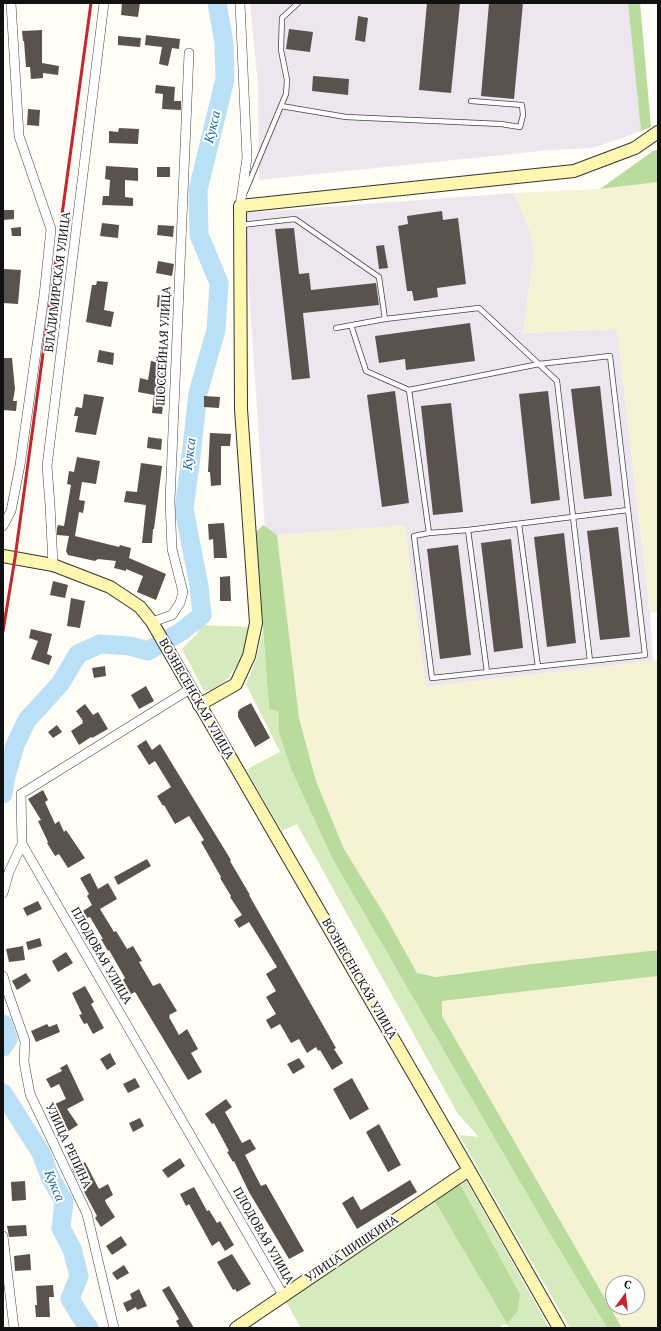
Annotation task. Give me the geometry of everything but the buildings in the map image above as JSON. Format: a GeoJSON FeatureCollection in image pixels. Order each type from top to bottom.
{"type":"FeatureCollection","features":[{"type":"Feature","properties":{"kind":"street","name":"ВЛАДИМИРСКАЯ УЛИЦА"},"geometry":{"type":"LineString","coordinates":[[3,526],[11,511],[20,465],[43,304],[51,229],[19,136],[11,3]]}},
{"type":"Feature","properties":{"kind":"street","name":"ВЛАДИМИРСКАЯ УЛИЦА"},"geometry":{"type":"LineString","coordinates":[[53,565],[47,466],[104,3]]}},
{"type":"Feature","properties":{"kind":"street"},"geometry":{"type":"LineString","coordinates":[[199,705],[236,684],[249,656],[256,623],[241,409],[240,206],[247,158],[240,3]]}},
{"type":"Feature","properties":{"kind":"street","name":"ШОССЕЙНАЯ УЛИЦА"},"geometry":{"type":"LineString","coordinates":[[155,626],[172,615],[180,604],[183,592],[172,549],[170,501],[189,53]]}},
{"type":"Feature","properties":{"kind":"street"},"geometry":{"type":"LineString","coordinates":[[240,206],[574,171],[635,148],[658,132]]}},
{"type":"Feature","properties":{"kind":"street","name":"ВОЗНЕСЕНСКАЯ УЛИЦА"},"geometry":{"type":"LineString","coordinates":[[3,556],[53,565],[110,587],[140,608],[155,626],[199,705],[559,1328]]}},
{"type":"Feature","properties":{"kind":"street","name":"ПЛОДОВАЯ УЛИЦА"},"geometry":{"type":"LineString","coordinates":[[190,689],[21,794],[22,844],[283,1295]]}},
{"type":"Feature","properties":{"kind":"street"},"geometry":{"type":"LineString","coordinates":[[3,893],[9,872],[22,844]]}},
{"type":"Feature","properties":{"kind":"street","name":"УЛИЦА РЕПИНА"},"geometry":{"type":"LineString","coordinates":[[3,976],[25,1041],[24,1062],[30,1094],[87,1214],[114,1328]]}},
{"type":"Feature","properties":{"kind":"street","name":"УЛИЦА ШИШКИНА"},"geometry":{"type":"LineString","coordinates":[[236,1328],[469,1170]]}},
{"type":"Feature","properties":{"kind":"street"},"geometry":{"type":"LineString","coordinates":[[3,1236],[14,1328]]}},
{"type":"Feature","properties":{"kind":"lane"},"geometry":{"type":"LineString","coordinates":[[240,206],[286,94],[287,80],[281,50],[282,18],[298,3]]}},
{"type":"Feature","properties":{"kind":"lane"},"geometry":{"type":"LineString","coordinates":[[281,106],[346,117],[501,124],[520,127],[523,115],[522,105],[471,101]]}},
{"type":"Feature","properties":{"kind":"lane"},"geometry":{"type":"LineString","coordinates":[[240,225],[295,219],[379,277],[385,319]]}},
{"type":"Feature","properties":{"kind":"lane"},"geometry":{"type":"LineString","coordinates":[[336,328],[385,319],[479,308],[557,382],[590,661]]}},
{"type":"Feature","properties":{"kind":"lane"},"geometry":{"type":"LineString","coordinates":[[350,325],[366,371],[409,390],[538,364],[610,356],[645,655],[432,678],[414,536],[628,510]]}},
{"type":"Feature","properties":{"kind":"lane"},"geometry":{"type":"LineString","coordinates":[[409,390],[429,533]]}},
{"type":"Feature","properties":{"kind":"lane"},"geometry":{"type":"LineString","coordinates":[[519,524],[538,667]]}},
{"type":"Feature","properties":{"kind":"lane"},"geometry":{"type":"LineString","coordinates":[[468,530],[487,672]]}},
{"type":"Feature","properties":{"kind":"shaded area"},"geometry":{"type":"Polygon","coordinates":[[[250,3],[628,3],[641,131],[593,148],[551,150],[259,180],[258,86],[250,3]]]}},
{"type":"Feature","properties":{"kind":"shaded area"},"geometry":{"type":"Polygon","coordinates":[[[658,182],[658,612],[650,613],[617,329],[523,333],[534,253],[530,231],[514,193],[600,189],[658,182]]]}},
{"type":"Feature","properties":{"kind":"shaded area"},"geometry":{"type":"Polygon","coordinates":[[[514,193],[530,231],[534,253],[523,333],[617,329],[650,613],[653,661],[425,687],[405,526],[277,535],[265,528],[244,213],[514,193]]]}},
{"type":"Feature","properties":{"kind":"shaded area"},"geometry":{"type":"Polygon","coordinates":[[[405,525],[426,687],[658,660],[658,950],[532,964],[436,977],[417,973],[386,917],[344,849],[316,781],[299,718],[277,535],[405,525]]]}},
{"type":"Feature","properties":{"kind":"shaded area"},"geometry":{"type":"Polygon","coordinates":[[[658,976],[658,1328],[622,1328],[614,1315],[645,1315],[645,1275],[605,1275],[605,1299],[442,1016],[442,1001],[658,976]]]}},
{"type":"Feature","properties":{"kind":"green space"},"geometry":{"type":"Polygon","coordinates":[[[628,3],[640,3],[651,127],[641,131],[628,3]]]}},
{"type":"Feature","properties":{"kind":"green space"},"geometry":{"type":"Polygon","coordinates":[[[658,150],[658,182],[600,189],[653,151],[658,150]]]}},
{"type":"Feature","properties":{"kind":"green space"},"geometry":{"type":"Polygon","coordinates":[[[263,525],[277,535],[299,718],[316,781],[344,849],[386,917],[417,973],[436,977],[532,964],[658,950],[658,976],[442,1001],[442,1016],[605,1299],[605,1315],[614,1315],[622,1328],[607,1328],[549,1232],[332,858],[291,769],[279,733],[279,712],[269,709],[256,532],[263,525]]]}},
{"type":"Feature","properties":{"kind":"green space"},"geometry":{"type":"Polygon","coordinates":[[[202,625],[250,627],[242,658],[225,682],[212,690],[204,691],[182,649],[196,635],[202,625]]]}},
{"type":"Feature","properties":{"kind":"green space"},"geometry":{"type":"Polygon","coordinates":[[[263,630],[269,709],[279,712],[279,733],[291,769],[332,858],[549,1232],[607,1328],[570,1328],[459,1135],[479,1137],[458,1114],[297,824],[282,831],[248,773],[249,768],[280,752],[246,684],[256,660],[263,630]]]}},
{"type":"Feature","properties":{"kind":"green space"},"geometry":{"type":"Polygon","coordinates":[[[466,1180],[549,1328],[509,1328],[506,1324],[498,1328],[301,1328],[284,1298],[434,1200],[507,1324],[520,1294],[459,1182],[466,1180]]]}},
{"type":"Feature","properties":{"kind":"green space"},"geometry":{"type":"Polygon","coordinates":[[[459,1182],[520,1294],[518,1310],[507,1324],[434,1200],[459,1182]]]}},
{"type":"Feature","properties":{"kind":"waterway","name":"Кукса"},"geometry":{"type":"LineString","coordinates":[[3,794],[6,776],[15,745],[27,720],[60,684],[78,654],[100,644],[130,646],[148,651],[182,631],[202,615],[199,586],[184,509],[198,393],[216,330],[219,283],[199,235],[198,190],[225,79],[224,43],[217,3]]}},
{"type":"Feature","properties":{"kind":"waterway","name":"Кукса"},"geometry":{"type":"LineString","coordinates":[[3,1024],[8,1039],[3,1047]]}},
{"type":"Feature","properties":{"kind":"waterway","name":"Кукса"},"geometry":{"type":"LineString","coordinates":[[3,1093],[41,1153],[50,1177],[64,1201],[61,1228],[72,1249],[79,1276],[70,1299],[89,1328]]}},
{"type":"Feature","properties":{"kind":"railway"},"geometry":{"type":"LineString","coordinates":[[3,631],[15,558],[91,3]]}}]}
